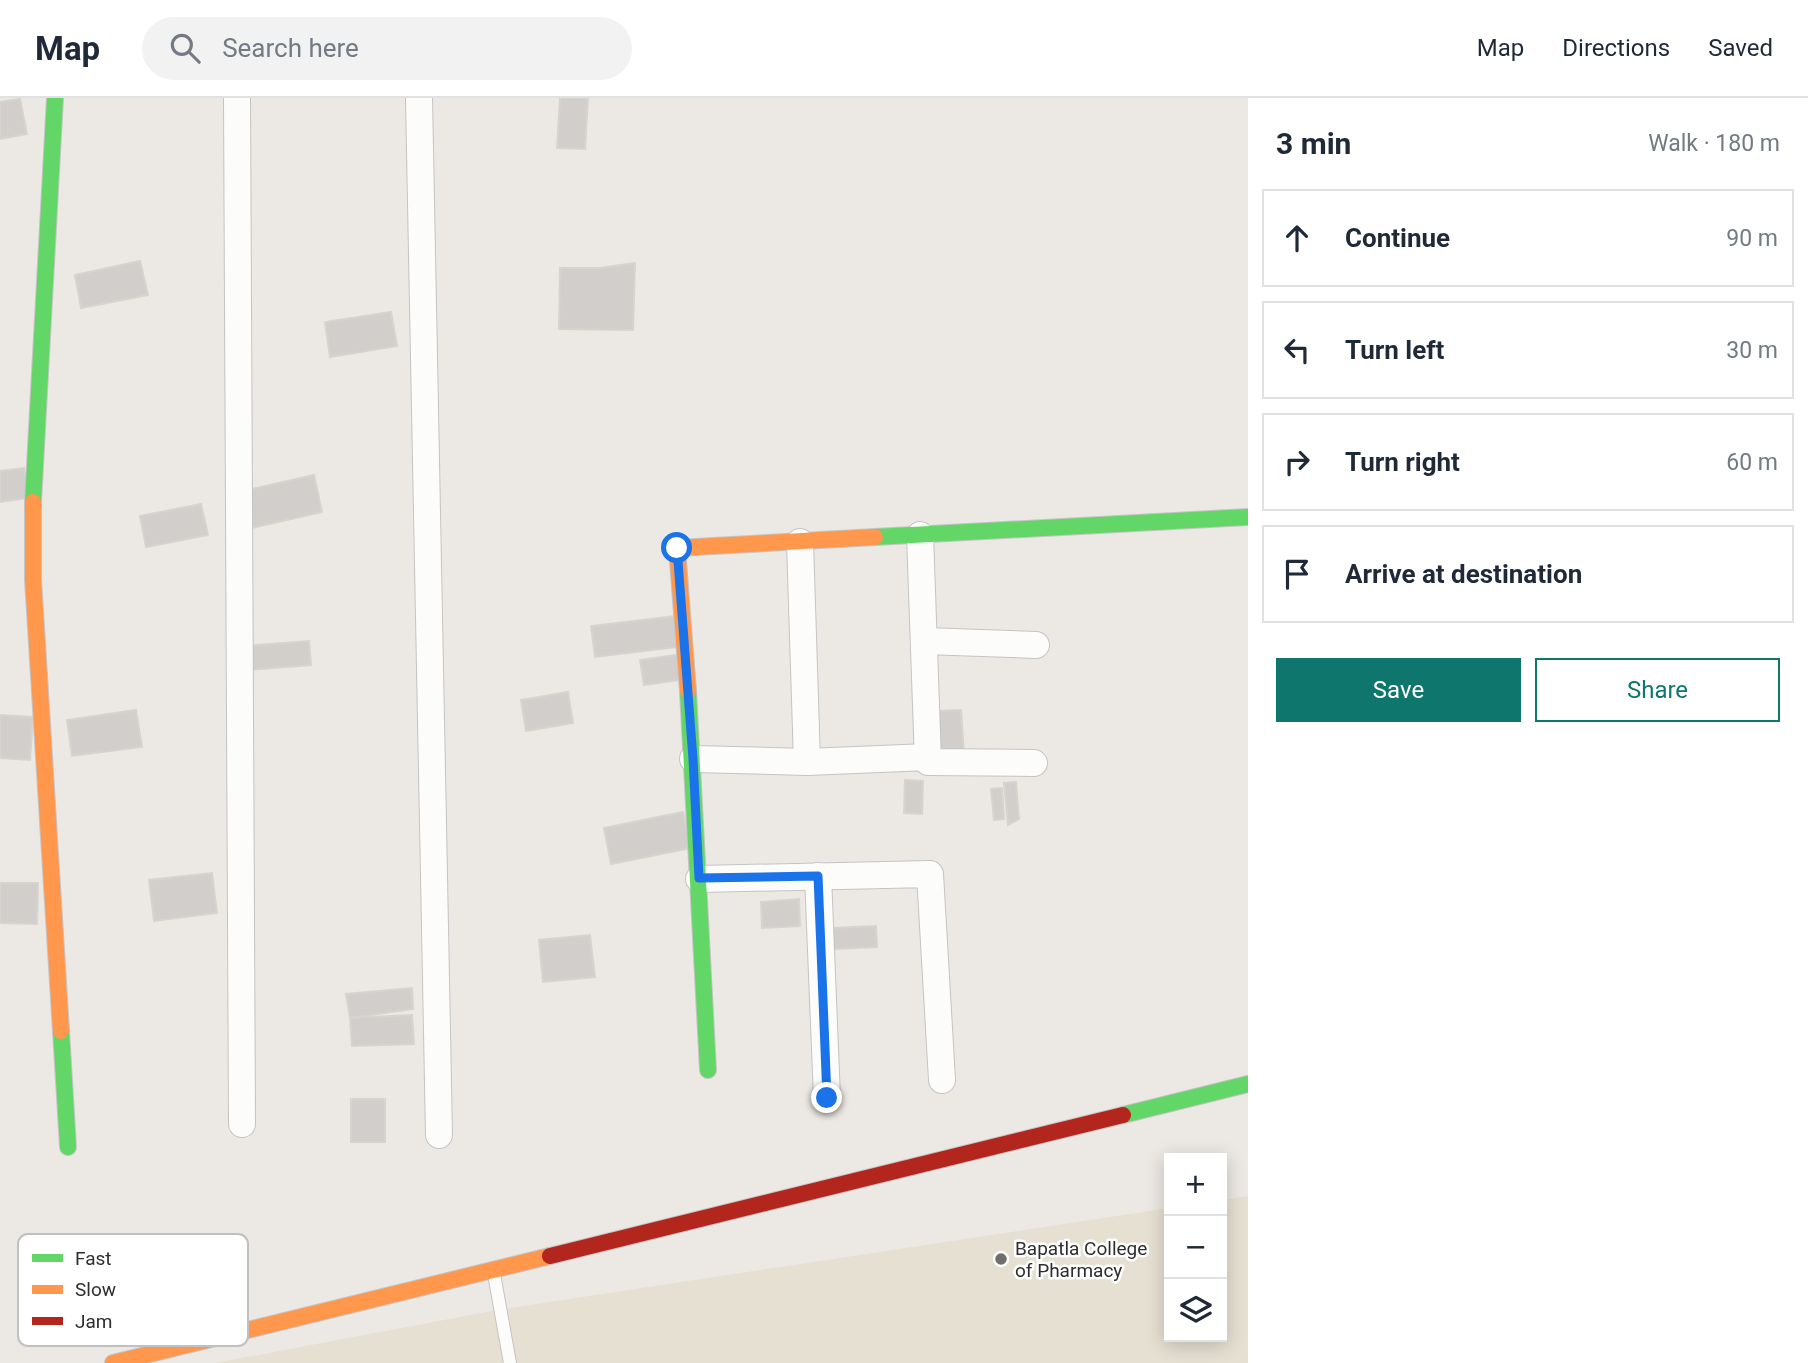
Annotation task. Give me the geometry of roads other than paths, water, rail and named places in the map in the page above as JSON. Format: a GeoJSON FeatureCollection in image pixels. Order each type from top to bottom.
{"type":"FeatureCollection","features":[{"type":"Feature","properties":{"kind":"street"},"geometry":{"type":"LineString","coordinates":[[55,98],[33,508],[33,579],[68,1147]]}},
{"type":"Feature","properties":{"kind":"street"},"geometry":{"type":"LineString","coordinates":[[237,98],[242,1124]]}},
{"type":"Feature","properties":{"kind":"street"},"geometry":{"type":"LineString","coordinates":[[419,98],[439,1135]]}},
{"type":"Feature","properties":{"kind":"street"},"geometry":{"type":"LineString","coordinates":[[708,1070],[693,759],[677,548],[1248,517]]}},
{"type":"Feature","properties":{"kind":"street"},"geometry":{"type":"LineString","coordinates":[[920,535],[928,762],[1034,763]]}},
{"type":"Feature","properties":{"kind":"street"},"geometry":{"type":"LineString","coordinates":[[800,542],[807,762]]}},
{"type":"Feature","properties":{"kind":"street"},"geometry":{"type":"LineString","coordinates":[[924,641],[1036,645]]}},
{"type":"Feature","properties":{"kind":"street"},"geometry":{"type":"LineString","coordinates":[[693,759],[807,762],[928,757]]}},
{"type":"Feature","properties":{"kind":"street"},"geometry":{"type":"LineString","coordinates":[[699,878],[930,874],[942,1080]]}},
{"type":"Feature","properties":{"kind":"street"},"geometry":{"type":"LineString","coordinates":[[818,876],[827,1098]]}},
{"type":"Feature","properties":{"kind":"street"},"geometry":{"type":"LineString","coordinates":[[248,1330],[1248,1084]]}},
{"type":"Feature","properties":{"kind":"street"},"geometry":{"type":"LineString","coordinates":[[113,1363],[183,1346]]}},
{"type":"Feature","properties":{"kind":"lane"},"geometry":{"type":"LineString","coordinates":[[494,1271],[510,1363]]}},
{"type":"Feature","properties":{"kind":"place","name":"Bapatla College of Pharmacy"},"geometry":{"type":"Point","coordinates":[1001,1259]}}]}
